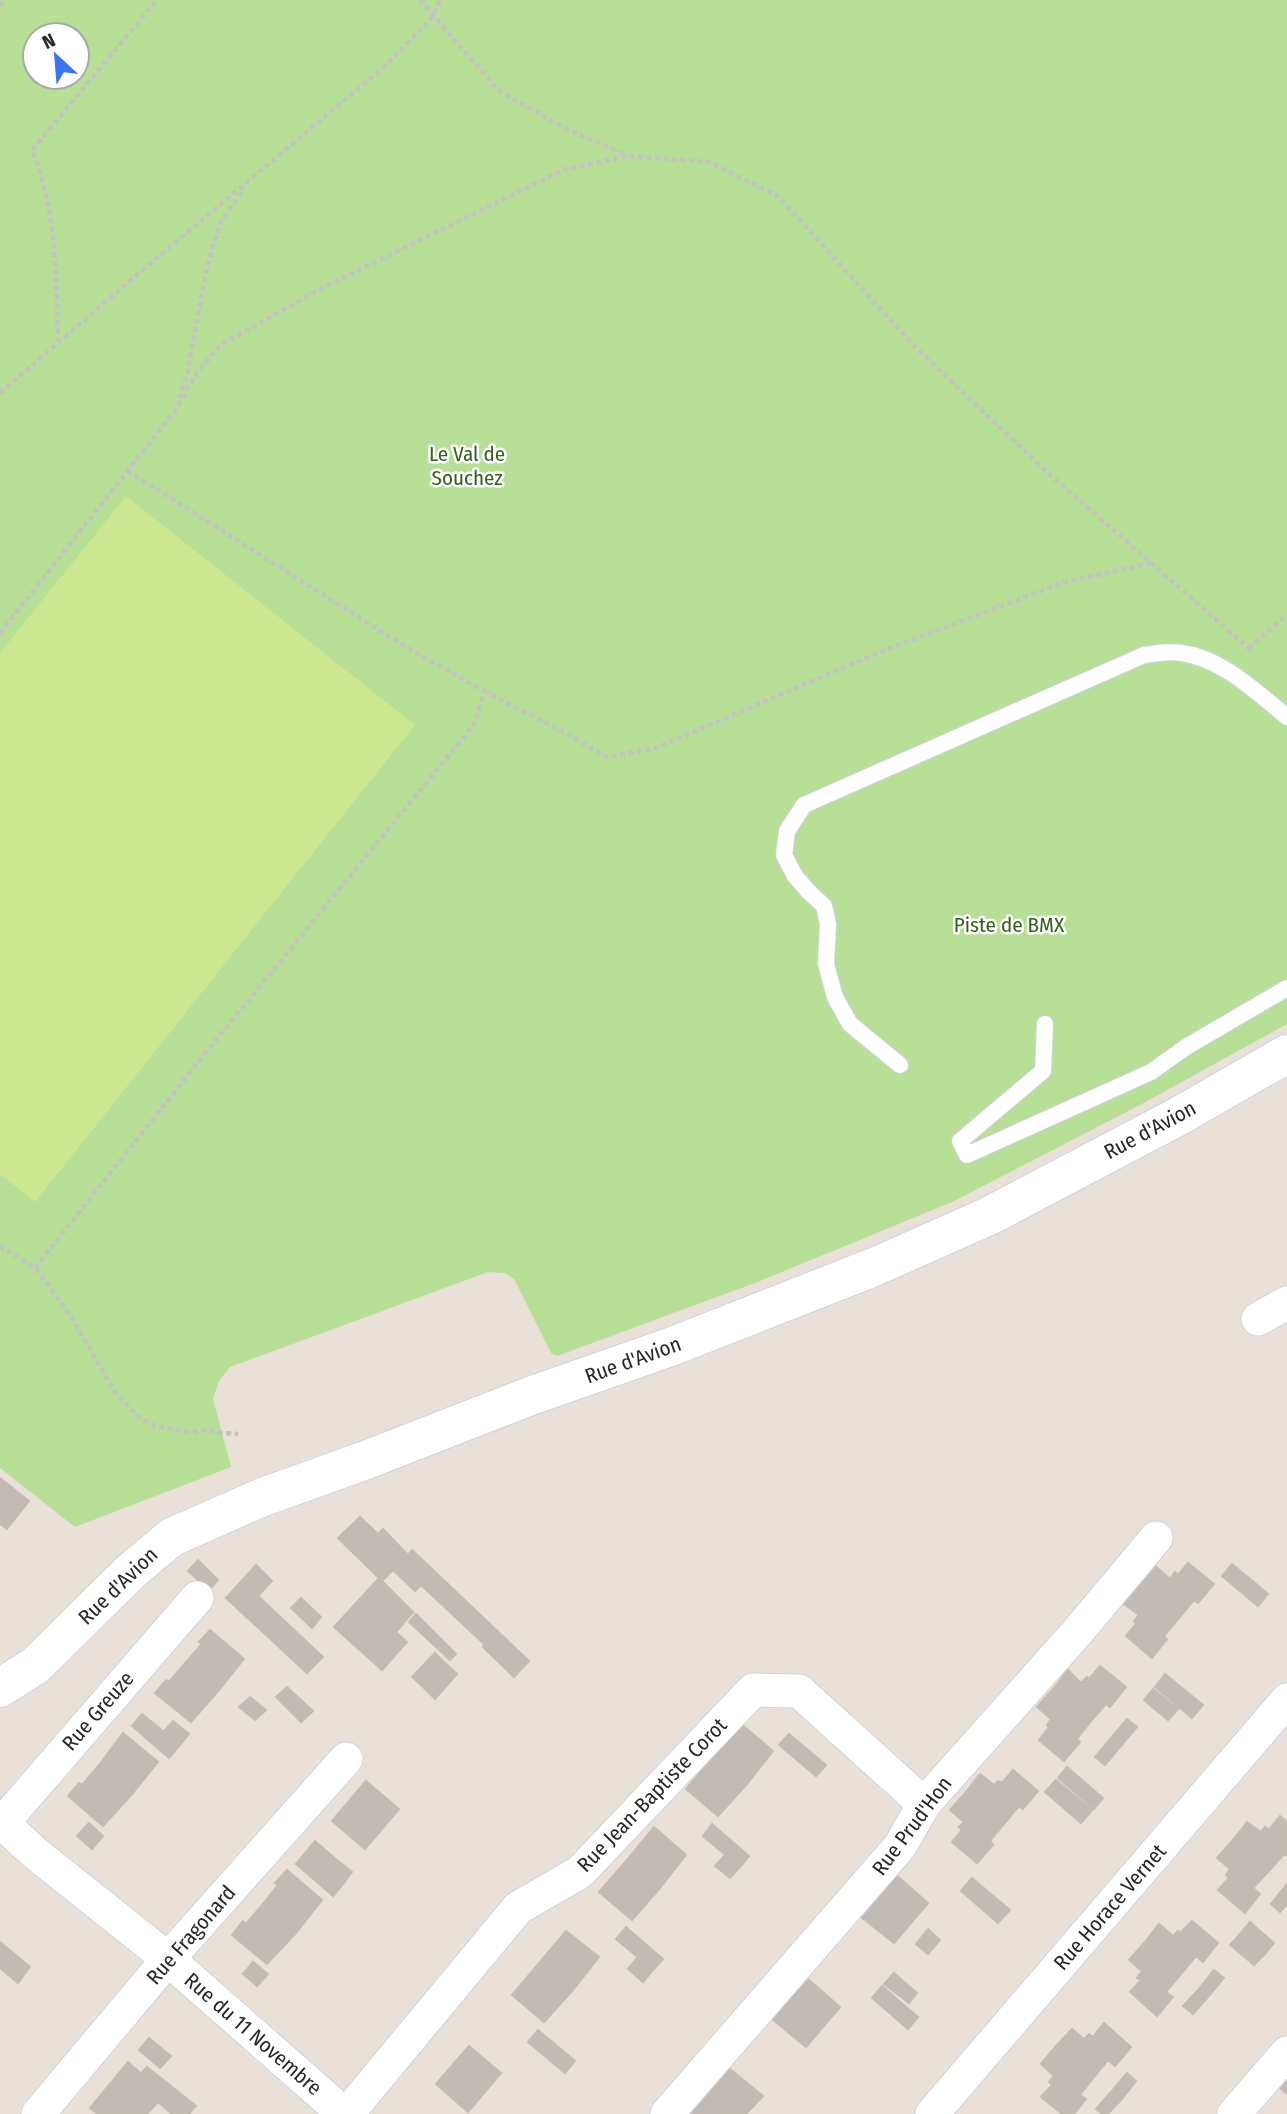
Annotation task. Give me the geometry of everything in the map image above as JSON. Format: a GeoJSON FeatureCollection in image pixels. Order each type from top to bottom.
{"type":"FeatureCollection","features":[{"type":"Feature","properties":{"kind":"street","name":"Rue d'Avion"},"geometry":{"type":"LineString","coordinates":[[0,1688],[36,1665],[130,1572],[172,1537],[263,1497],[533,1395],[673,1346],[874,1267],[989,1216],[1179,1116],[1287,1054]]}},
{"type":"Feature","properties":{"kind":"street","name":"Rue Prud'Hon"},"geometry":{"type":"LineString","coordinates":[[667,2114],[900,1846],[924,1804],[1079,1630],[1156,1538]]}},
{"type":"Feature","properties":{"kind":"street","name":"Rue Greuze"},"geometry":{"type":"LineString","coordinates":[[0,1824],[197,1598]]}},
{"type":"Feature","properties":{"kind":"street","name":"Rue Jean-Baptiste Corot"},"geometry":{"type":"LineString","coordinates":[[346,2114],[518,1908],[580,1872],[753,1689],[799,1692],[924,1804]]}},
{"type":"Feature","properties":{"kind":"street","name":"Rue Horace Vernet"},"geometry":{"type":"LineString","coordinates":[[932,2114],[1287,1700]]}},
{"type":"Feature","properties":{"kind":"street","name":"Rue Fragonard"},"geometry":{"type":"LineString","coordinates":[[38,2114],[168,1959],[346,1759]]}},
{"type":"Feature","properties":{"kind":"street","name":"Rue du 11 Novembre"},"geometry":{"type":"LineString","coordinates":[[0,1824],[168,1959],[346,2114]]}},
{"type":"Feature","properties":{"kind":"street"},"geometry":{"type":"LineString","coordinates":[[1234,2114],[1287,2053]]}},
{"type":"Feature","properties":{"kind":"lane"},"geometry":{"type":"LineString","coordinates":[[900,1065],[850,1024],[835,997],[826,964],[828,924],[824,906],[795,876],[784,855],[787,831],[804,806],[1144,655],[1180,652],[1210,660],[1245,683],[1287,717]]}},
{"type":"Feature","properties":{"kind":"lane"},"geometry":{"type":"LineString","coordinates":[[1045,1024],[1043,1071],[960,1141],[967,1154],[1151,1072],[1186,1047],[1287,988]]}},
{"type":"Feature","properties":{"kind":"path"},"geometry":{"type":"LineString","coordinates":[[0,6],[4,0]]}},
{"type":"Feature","properties":{"kind":"path"},"geometry":{"type":"LineString","coordinates":[[58,342],[55,244],[41,172],[32,150],[157,0]]}},
{"type":"Feature","properties":{"kind":"path"},"geometry":{"type":"LineString","coordinates":[[420,0],[498,89],[565,128],[629,156]]}},
{"type":"Feature","properties":{"kind":"path"},"geometry":{"type":"LineString","coordinates":[[0,393],[385,66],[433,17],[440,0]]}},
{"type":"Feature","properties":{"kind":"path"},"geometry":{"type":"LineString","coordinates":[[0,633],[175,411],[197,372],[222,344],[328,285],[566,169],[629,156],[709,162],[778,196],[915,347],[1047,472],[1258,657]]}},
{"type":"Feature","properties":{"kind":"path"},"geometry":{"type":"LineString","coordinates":[[175,411],[187,375],[209,259],[220,224],[246,184]]}},
{"type":"Feature","properties":{"kind":"path"},"geometry":{"type":"LineString","coordinates":[[128,471],[401,644],[606,757],[656,748],[880,652],[1062,583],[1151,563]]}},
{"type":"Feature","properties":{"kind":"path"},"geometry":{"type":"LineString","coordinates":[[1248,648],[1287,615]]}},
{"type":"Feature","properties":{"kind":"path"},"geometry":{"type":"LineString","coordinates":[[35,1268],[472,727],[484,691]]}},
{"type":"Feature","properties":{"kind":"path"},"geometry":{"type":"LineString","coordinates":[[0,1246],[35,1268],[72,1318],[116,1394],[140,1418],[155,1426],[190,1432],[208,1430],[238,1434]]}},
{"type":"Feature","properties":{"kind":"green space","name":"Le Val de Souchez"},"geometry":{"type":"Polygon","coordinates":[[[0,0],[1287,0],[1287,1024],[1140,1105],[952,1202],[755,1283],[557,1356],[551,1353],[514,1279],[505,1273],[488,1272],[230,1367],[219,1381],[213,1399],[231,1467],[75,1527],[0,1468],[0,0]]]}},
{"type":"Feature","properties":{"kind":"green space"},"geometry":{"type":"Polygon","coordinates":[[[126,496],[415,725],[35,1202],[0,1174],[0,653],[126,496]]]}},
{"type":"Feature","properties":{"kind":"building"},"geometry":{"type":"Polygon","coordinates":[[[0,1478],[29,1501],[7,1529],[0,1524],[0,1478]]]}},
{"type":"Feature","properties":{"kind":"building"},"geometry":{"type":"Polygon","coordinates":[[[360,1517],[378,1534],[383,1529],[408,1555],[412,1550],[529,1661],[514,1677],[483,1647],[484,1644],[421,1585],[415,1591],[393,1570],[382,1581],[338,1538],[360,1517]]]}},
{"type":"Feature","properties":{"kind":"building"},"geometry":{"type":"Polygon","coordinates":[[[198,1560],[218,1580],[209,1590],[188,1571],[198,1560]]]}},
{"type":"Feature","properties":{"kind":"building"},"geometry":{"type":"Polygon","coordinates":[[[1188,1563],[1214,1584],[1198,1603],[1194,1600],[1179,1618],[1140,1585],[1156,1567],[1170,1579],[1175,1572],[1178,1575],[1188,1563]]]}},
{"type":"Feature","properties":{"kind":"building"},"geometry":{"type":"Polygon","coordinates":[[[1232,1564],[1268,1594],[1258,1606],[1222,1576],[1232,1564]]]}},
{"type":"Feature","properties":{"kind":"building"},"geometry":{"type":"Polygon","coordinates":[[[256,1565],[272,1581],[258,1596],[323,1657],[307,1673],[226,1598],[256,1565]]]}},
{"type":"Feature","properties":{"kind":"building"},"geometry":{"type":"Polygon","coordinates":[[[379,1578],[413,1612],[396,1632],[407,1642],[382,1670],[334,1627],[379,1578]]]}},
{"type":"Feature","properties":{"kind":"building"},"geometry":{"type":"Polygon","coordinates":[[[1140,1585],[1179,1618],[1164,1636],[1167,1639],[1152,1658],[1126,1636],[1136,1624],[1134,1621],[1139,1615],[1124,1604],[1140,1585]]]}},
{"type":"Feature","properties":{"kind":"building"},"geometry":{"type":"Polygon","coordinates":[[[301,1598],[321,1617],[312,1628],[291,1608],[301,1598]]]}},
{"type":"Feature","properties":{"kind":"building"},"geometry":{"type":"Polygon","coordinates":[[[416,1614],[456,1654],[450,1660],[409,1622],[416,1614]]]}},
{"type":"Feature","properties":{"kind":"building"},"geometry":{"type":"Polygon","coordinates":[[[210,1630],[244,1659],[219,1690],[186,1662],[210,1630]]]}},
{"type":"Feature","properties":{"kind":"building"},"geometry":{"type":"Polygon","coordinates":[[[435,1653],[445,1663],[423,1687],[412,1677],[435,1653]]]}},
{"type":"Feature","properties":{"kind":"building"},"geometry":{"type":"Polygon","coordinates":[[[186,1662],[219,1690],[191,1722],[155,1693],[166,1680],[169,1682],[186,1662]]]}},
{"type":"Feature","properties":{"kind":"building"},"geometry":{"type":"Polygon","coordinates":[[[445,1663],[457,1674],[435,1699],[423,1687],[445,1663]]]}},
{"type":"Feature","properties":{"kind":"building"},"geometry":{"type":"Polygon","coordinates":[[[1100,1666],[1126,1687],[1110,1707],[1106,1704],[1091,1721],[1053,1689],[1068,1670],[1081,1683],[1087,1677],[1089,1679],[1100,1666]]]}},
{"type":"Feature","properties":{"kind":"building"},"geometry":{"type":"Polygon","coordinates":[[[1165,1674],[1203,1705],[1192,1718],[1155,1687],[1165,1674]]]}},
{"type":"Feature","properties":{"kind":"building"},"geometry":{"type":"Polygon","coordinates":[[[287,1687],[313,1711],[301,1722],[276,1697],[287,1687]]]}},
{"type":"Feature","properties":{"kind":"building"},"geometry":{"type":"Polygon","coordinates":[[[1053,1689],[1091,1721],[1077,1739],[1080,1742],[1064,1761],[1039,1740],[1049,1727],[1047,1725],[1051,1719],[1037,1707],[1053,1689]]]}},
{"type":"Feature","properties":{"kind":"building"},"geometry":{"type":"Polygon","coordinates":[[[1153,1689],[1178,1709],[1168,1720],[1144,1700],[1153,1689]]]}},
{"type":"Feature","properties":{"kind":"building"},"geometry":{"type":"Polygon","coordinates":[[[250,1697],[266,1710],[255,1720],[239,1707],[250,1697]]]}},
{"type":"Feature","properties":{"kind":"building"},"geometry":{"type":"Polygon","coordinates":[[[142,1714],[180,1745],[169,1758],[132,1726],[142,1714]]]}},
{"type":"Feature","properties":{"kind":"building"},"geometry":{"type":"Polygon","coordinates":[[[1127,1719],[1137,1727],[1121,1746],[1111,1738],[1127,1719]]]}},
{"type":"Feature","properties":{"kind":"building"},"geometry":{"type":"Polygon","coordinates":[[[173,1721],[189,1734],[180,1745],[163,1732],[173,1721]]]}},
{"type":"Feature","properties":{"kind":"building"},"geometry":{"type":"Polygon","coordinates":[[[741,1724],[773,1751],[747,1784],[714,1756],[741,1724]]]}},
{"type":"Feature","properties":{"kind":"building"},"geometry":{"type":"Polygon","coordinates":[[[123,1733],[158,1762],[132,1794],[99,1765],[123,1733]]]}},
{"type":"Feature","properties":{"kind":"building"},"geometry":{"type":"Polygon","coordinates":[[[789,1734],[826,1765],[816,1776],[779,1745],[789,1734]]]}},
{"type":"Feature","properties":{"kind":"building"},"geometry":{"type":"Polygon","coordinates":[[[1111,1738],[1121,1746],[1105,1765],[1095,1757],[1111,1738]]]}},
{"type":"Feature","properties":{"kind":"building"},"geometry":{"type":"Polygon","coordinates":[[[714,1756],[747,1784],[718,1816],[686,1789],[714,1756]]]}},
{"type":"Feature","properties":{"kind":"building"},"geometry":{"type":"Polygon","coordinates":[[[99,1765],[132,1794],[103,1826],[68,1796],[79,1783],[82,1785],[99,1765]]]}},
{"type":"Feature","properties":{"kind":"building"},"geometry":{"type":"Polygon","coordinates":[[[1067,1767],[1103,1798],[1094,1809],[1058,1778],[1067,1767]]]}},
{"type":"Feature","properties":{"kind":"building"},"geometry":{"type":"Polygon","coordinates":[[[1013,1770],[1038,1791],[1023,1809],[1019,1806],[1004,1824],[966,1792],[980,1774],[994,1785],[998,1781],[1002,1783],[1013,1770]]]}},
{"type":"Feature","properties":{"kind":"building"},"geometry":{"type":"Polygon","coordinates":[[[1056,1780],[1092,1810],[1081,1823],[1045,1792],[1056,1780]]]}},
{"type":"Feature","properties":{"kind":"building"},"geometry":{"type":"Polygon","coordinates":[[[366,1781],[399,1809],[365,1849],[332,1821],[366,1781]]]}},
{"type":"Feature","properties":{"kind":"building"},"geometry":{"type":"Polygon","coordinates":[[[966,1792],[1004,1824],[990,1841],[993,1845],[977,1863],[952,1842],[962,1830],[959,1827],[964,1822],[950,1810],[966,1792]]]}},
{"type":"Feature","properties":{"kind":"building"},"geometry":{"type":"Polygon","coordinates":[[[1280,1816],[1287,1822],[1287,1856],[1284,1854],[1269,1871],[1233,1840],[1247,1822],[1261,1832],[1265,1827],[1269,1830],[1280,1816]]]}},
{"type":"Feature","properties":{"kind":"building"},"geometry":{"type":"Polygon","coordinates":[[[89,1823],[103,1836],[92,1849],[77,1836],[89,1823]]]}},
{"type":"Feature","properties":{"kind":"building"},"geometry":{"type":"Polygon","coordinates":[[[712,1824],[749,1856],[740,1867],[703,1836],[712,1824]]]}},
{"type":"Feature","properties":{"kind":"building"},"geometry":{"type":"Polygon","coordinates":[[[654,1827],[686,1855],[660,1888],[627,1860],[654,1827]]]}},
{"type":"Feature","properties":{"kind":"building"},"geometry":{"type":"Polygon","coordinates":[[[1233,1840],[1269,1871],[1253,1888],[1260,1894],[1245,1913],[1218,1890],[1229,1878],[1226,1875],[1230,1869],[1217,1858],[1233,1840]]]}},
{"type":"Feature","properties":{"kind":"building"},"geometry":{"type":"Polygon","coordinates":[[[315,1841],[337,1860],[328,1871],[306,1852],[315,1841]]]}},
{"type":"Feature","properties":{"kind":"building"},"geometry":{"type":"Polygon","coordinates":[[[306,1852],[343,1884],[333,1896],[296,1864],[306,1852]]]}},
{"type":"Feature","properties":{"kind":"building"},"geometry":{"type":"Polygon","coordinates":[[[725,1855],[740,1867],[730,1878],[715,1866],[725,1855]]]}},
{"type":"Feature","properties":{"kind":"building"},"geometry":{"type":"Polygon","coordinates":[[[337,1860],[352,1872],[343,1884],[328,1871],[337,1860]]]}},
{"type":"Feature","properties":{"kind":"building"},"geometry":{"type":"Polygon","coordinates":[[[627,1860],[660,1888],[632,1920],[599,1892],[627,1860]]]}},
{"type":"Feature","properties":{"kind":"building"},"geometry":{"type":"Polygon","coordinates":[[[287,1870],[322,1900],[296,1933],[262,1905],[278,1885],[275,1883],[287,1870]]]}},
{"type":"Feature","properties":{"kind":"building"},"geometry":{"type":"Polygon","coordinates":[[[895,1874],[928,1903],[894,1943],[860,1916],[895,1874]]]}},
{"type":"Feature","properties":{"kind":"building"},"geometry":{"type":"Polygon","coordinates":[[[972,1878],[1010,1910],[998,1923],[961,1891],[972,1878]]]}},
{"type":"Feature","properties":{"kind":"building"},"geometry":{"type":"Polygon","coordinates":[[[1286,1885],[1287,1904],[1280,1912],[1271,1904],[1286,1885]]]}},
{"type":"Feature","properties":{"kind":"building"},"geometry":{"type":"Polygon","coordinates":[[[262,1905],[296,1933],[267,1964],[232,1935],[243,1921],[246,1924],[262,1905]]]}},
{"type":"Feature","properties":{"kind":"building"},"geometry":{"type":"Polygon","coordinates":[[[1192,1921],[1218,1943],[1203,1962],[1196,1956],[1181,1974],[1144,1943],[1159,1924],[1173,1936],[1192,1921]]]}},
{"type":"Feature","properties":{"kind":"building"},"geometry":{"type":"Polygon","coordinates":[[[1250,1922],[1274,1943],[1264,1955],[1240,1934],[1250,1922]]]}},
{"type":"Feature","properties":{"kind":"building"},"geometry":{"type":"Polygon","coordinates":[[[626,1927],[663,1959],[653,1970],[616,1939],[626,1927]]]}},
{"type":"Feature","properties":{"kind":"building"},"geometry":{"type":"Polygon","coordinates":[[[928,1929],[940,1940],[928,1954],[916,1944],[928,1929]]]}},
{"type":"Feature","properties":{"kind":"building"},"geometry":{"type":"Polygon","coordinates":[[[566,1931],[599,1957],[573,1990],[540,1962],[566,1931]]]}},
{"type":"Feature","properties":{"kind":"building"},"geometry":{"type":"Polygon","coordinates":[[[1240,1934],[1264,1955],[1254,1965],[1230,1945],[1240,1934]]]}},
{"type":"Feature","properties":{"kind":"building"},"geometry":{"type":"Polygon","coordinates":[[[0,1942],[30,1967],[18,1983],[0,1968],[0,1942]]]}},
{"type":"Feature","properties":{"kind":"building"},"geometry":{"type":"Polygon","coordinates":[[[1144,1943],[1181,1974],[1166,1992],[1173,1997],[1157,2016],[1130,1992],[1141,1980],[1137,1978],[1142,1971],[1129,1960],[1144,1943]]]}},
{"type":"Feature","properties":{"kind":"building"},"geometry":{"type":"Polygon","coordinates":[[[638,1957],[653,1970],[643,1982],[628,1969],[638,1957]]]}},
{"type":"Feature","properties":{"kind":"building"},"geometry":{"type":"Polygon","coordinates":[[[253,1962],[268,1974],[257,1986],[243,1974],[253,1962]]]}},
{"type":"Feature","properties":{"kind":"building"},"geometry":{"type":"Polygon","coordinates":[[[540,1962],[573,1990],[544,2022],[512,1995],[540,1962]]]}},
{"type":"Feature","properties":{"kind":"building"},"geometry":{"type":"Polygon","coordinates":[[[1214,1970],[1224,1978],[1208,1997],[1199,1989],[1214,1970]]]}},
{"type":"Feature","properties":{"kind":"building"},"geometry":{"type":"Polygon","coordinates":[[[894,1973],[917,1993],[909,2003],[884,1984],[894,1973]]]}},
{"type":"Feature","properties":{"kind":"building"},"geometry":{"type":"Polygon","coordinates":[[[807,1978],[840,2007],[806,2047],[772,2019],[807,1978]]]}},
{"type":"Feature","properties":{"kind":"building"},"geometry":{"type":"Polygon","coordinates":[[[882,1986],[918,2017],[908,2029],[872,1998],[882,1986]]]}},
{"type":"Feature","properties":{"kind":"building"},"geometry":{"type":"Polygon","coordinates":[[[1199,1989],[1208,1997],[1193,2014],[1183,2006],[1199,1989]]]}},
{"type":"Feature","properties":{"kind":"building"},"geometry":{"type":"Polygon","coordinates":[[[1104,2023],[1131,2047],[1115,2066],[1108,2060],[1094,2077],[1056,2046],[1072,2029],[1084,2039],[1089,2034],[1093,2037],[1104,2023]]]}},
{"type":"Feature","properties":{"kind":"building"},"geometry":{"type":"Polygon","coordinates":[[[538,2030],[575,2061],[565,2073],[528,2042],[538,2030]]]}},
{"type":"Feature","properties":{"kind":"building"},"geometry":{"type":"Polygon","coordinates":[[[149,2038],[171,2056],[160,2068],[139,2050],[149,2038]]]}},
{"type":"Feature","properties":{"kind":"building"},"geometry":{"type":"Polygon","coordinates":[[[469,2046],[501,2073],[468,2112],[436,2084],[469,2046]]]}},
{"type":"Feature","properties":{"kind":"building"},"geometry":{"type":"Polygon","coordinates":[[[1056,2046],[1094,2077],[1080,2095],[1086,2099],[1074,2114],[1062,2114],[1041,2097],[1052,2085],[1049,2082],[1054,2076],[1041,2064],[1056,2046]]]}},
{"type":"Feature","properties":{"kind":"building"},"geometry":{"type":"Polygon","coordinates":[[[128,2062],[146,2078],[152,2071],[196,2106],[189,2114],[172,2114],[158,2102],[144,2114],[109,2085],[128,2062]]]}},
{"type":"Feature","properties":{"kind":"building"},"geometry":{"type":"Polygon","coordinates":[[[147,2067],[152,2071],[146,2078],[141,2073],[147,2067]]]}},
{"type":"Feature","properties":{"kind":"building"},"geometry":{"type":"Polygon","coordinates":[[[730,2069],[763,2096],[746,2114],[718,2114],[702,2100],[730,2069]]]}},
{"type":"Feature","properties":{"kind":"building"},"geometry":{"type":"Polygon","coordinates":[[[1127,2073],[1136,2081],[1121,2100],[1111,2092],[1127,2073]]]}},
{"type":"Feature","properties":{"kind":"building"},"geometry":{"type":"Polygon","coordinates":[[[1287,2080],[1287,2094],[1280,2088],[1287,2080]]]}},
{"type":"Feature","properties":{"kind":"building"},"geometry":{"type":"Polygon","coordinates":[[[109,2085],[144,2114],[98,2114],[90,2108],[109,2085]]]}},
{"type":"Feature","properties":{"kind":"building"},"geometry":{"type":"Polygon","coordinates":[[[1111,2092],[1121,2100],[1108,2114],[1102,2114],[1096,2109],[1111,2092]]]}},
{"type":"Feature","properties":{"kind":"building"},"geometry":{"type":"Polygon","coordinates":[[[702,2100],[718,2114],[691,2114],[702,2100]]]}},
{"type":"Feature","properties":{"kind":"park label","name":"Piste de BMX"},"geometry":{"type":"Point","coordinates":[1009,925]}}]}
